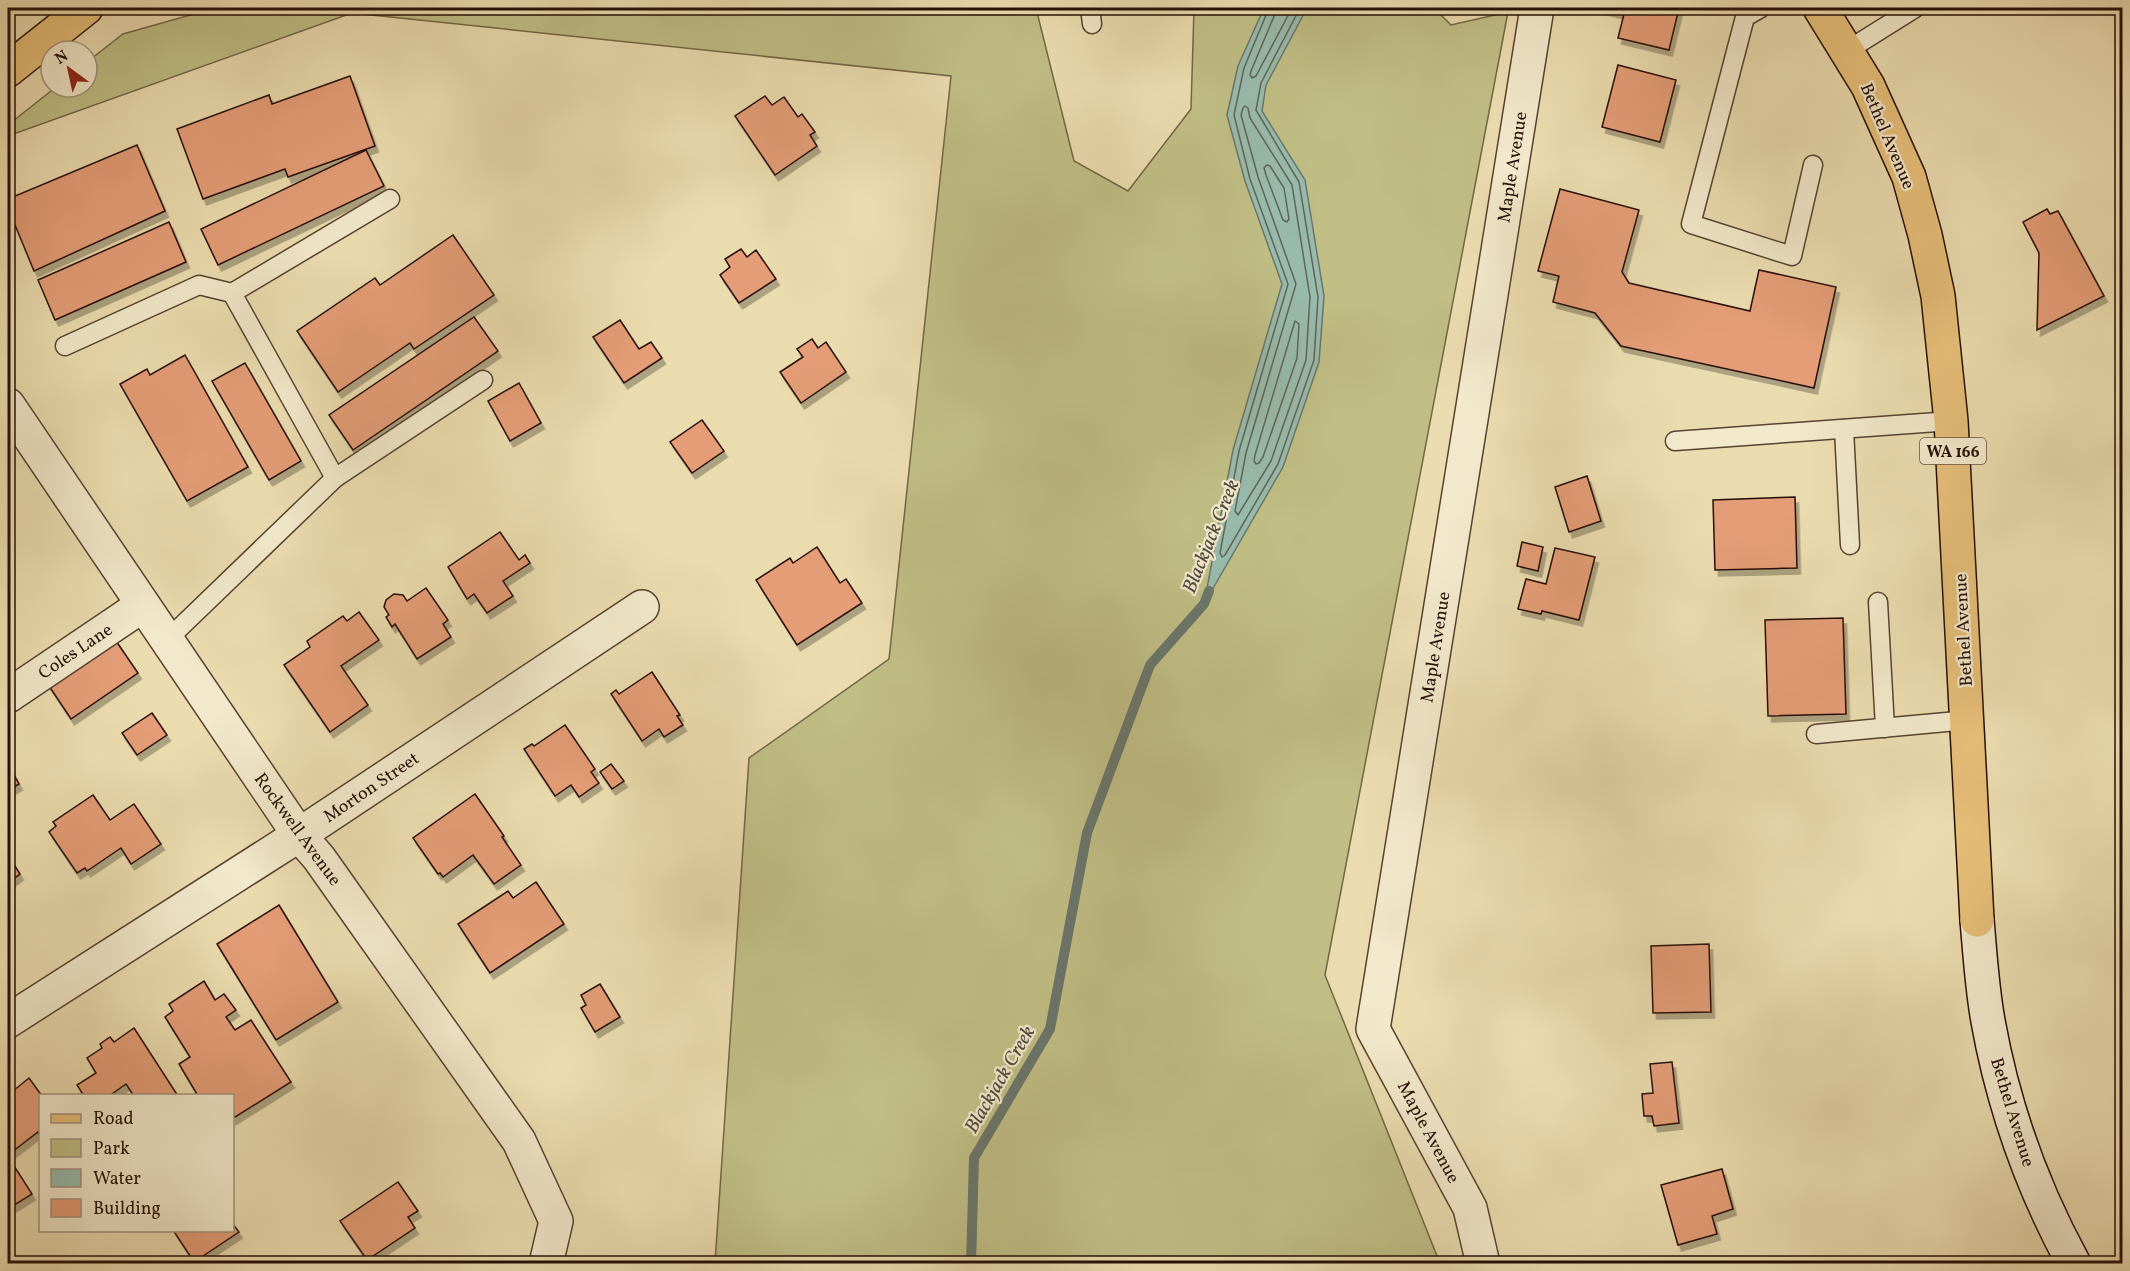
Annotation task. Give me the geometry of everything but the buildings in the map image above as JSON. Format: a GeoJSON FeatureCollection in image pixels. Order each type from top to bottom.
{"type":"FeatureCollection","features":[{"type":"Feature","properties":{"kind":"main road"},"geometry":{"type":"LineString","coordinates":[[8,70],[86,8]]}},
{"type":"Feature","properties":{"kind":"main road","name":"Bethel Avenue"},"geometry":{"type":"LineString","coordinates":[[1820,8],[1848,50],[1868,86],[1909,177],[1938,296],[1951,421],[1977,920]]}},
{"type":"Feature","properties":{"kind":"street","name":"Maple Avenue"},"geometry":{"type":"LineString","coordinates":[[1483,1263],[1470,1208],[1373,1029],[1537,8]]}},
{"type":"Feature","properties":{"kind":"street","name":"Rockwell Avenue"},"geometry":{"type":"LineString","coordinates":[[8,405],[299,835],[326,867],[519,1141],[556,1221],[546,1263]]}},
{"type":"Feature","properties":{"kind":"street","name":"Coles Lane"},"geometry":{"type":"LineString","coordinates":[[8,696],[143,605]]}},
{"type":"Feature","properties":{"kind":"street","name":"Morton Street"},"geometry":{"type":"LineString","coordinates":[[8,1021],[299,835],[642,608]]}},
{"type":"Feature","properties":{"kind":"street","name":"Bethel Avenue"},"geometry":{"type":"LineString","coordinates":[[1977,920],[1984,998],[1997,1065],[2013,1119],[2035,1179],[2058,1235],[2074,1263]]}},
{"type":"Feature","properties":{"kind":"lane"},"geometry":{"type":"LineString","coordinates":[[1761,8],[1745,17],[1691,224],[1792,256],[1813,165]]}},
{"type":"Feature","properties":{"kind":"lane"},"geometry":{"type":"LineString","coordinates":[[1848,50],[1915,8]]}},
{"type":"Feature","properties":{"kind":"lane"},"geometry":{"type":"LineString","coordinates":[[65,346],[199,285],[232,293],[390,199]]}},
{"type":"Feature","properties":{"kind":"lane"},"geometry":{"type":"LineString","coordinates":[[232,293],[335,478]]}},
{"type":"Feature","properties":{"kind":"lane"},"geometry":{"type":"LineString","coordinates":[[167,640],[335,478],[483,380]]}},
{"type":"Feature","properties":{"kind":"lane"},"geometry":{"type":"LineString","coordinates":[[1675,441],[1951,421]]}},
{"type":"Feature","properties":{"kind":"lane"},"geometry":{"type":"LineString","coordinates":[[1844,429],[1850,545]]}},
{"type":"Feature","properties":{"kind":"lane"},"geometry":{"type":"LineString","coordinates":[[1878,602],[1885,728]]}},
{"type":"Feature","properties":{"kind":"lane"},"geometry":{"type":"LineString","coordinates":[[1816,734],[1968,720]]}},
{"type":"Feature","properties":{"kind":"green space"},"geometry":{"type":"Polygon","coordinates":[[[215,8],[1036,8],[1074,161],[1128,191],[1191,109],[1194,8],[1434,8],[1451,25],[1508,12],[1325,975],[1437,1256],[1437,1263],[715,1263],[749,758],[889,659],[951,76],[352,13],[8,136],[8,125],[41,99],[99,99],[99,53],[123,34],[215,8]]]}},
{"type":"Feature","properties":{"kind":"water"},"geometry":{"type":"Polygon","coordinates":[[[1264,8],[1307,8],[1266,85],[1262,111],[1305,180],[1324,296],[1319,362],[1283,467],[1204,604],[1233,450],[1282,284],[1245,181],[1227,115],[1238,66],[1264,8]]]}},
{"type":"Feature","properties":{"kind":"waterway","name":"Blackjack Creek"},"geometry":{"type":"LineString","coordinates":[[971,1264],[974,1158],[1050,1029],[1087,833],[1150,665],[1204,604],[1209,591]]}}]}
